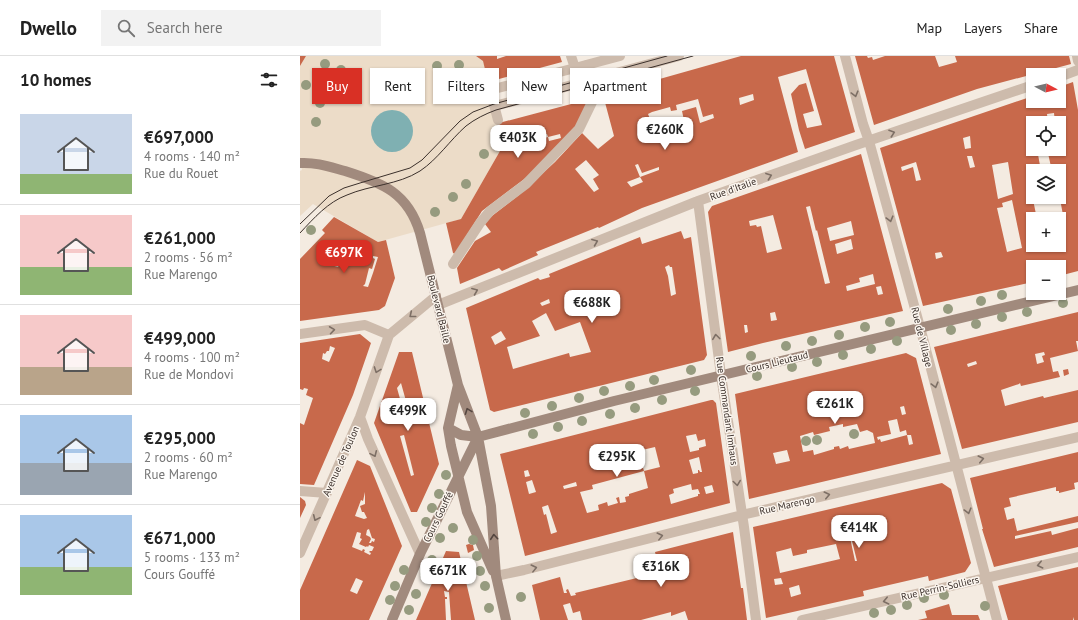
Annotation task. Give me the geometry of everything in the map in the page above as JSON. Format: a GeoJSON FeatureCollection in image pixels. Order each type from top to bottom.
{"type":"FeatureCollection","features":[{"type":"Feature","properties":{"kind":"main road","name":"Boulevard Baille"},"geometry":{"type":"LineString","coordinates":[[300,163],[320,164],[380,183],[400,197],[411,211],[420,233],[458,385],[478,437],[492,506],[496,576],[506,620]]}},
{"type":"Feature","properties":{"kind":"main road","name":"Cours Lieutaud"},"geometry":{"type":"LineString","coordinates":[[478,437],[614,401],[1078,290]]}},
{"type":"Feature","properties":{"kind":"main road","name":"Boulevard Baille"},"geometry":{"type":"LineString","coordinates":[[458,385],[448,428],[467,512],[496,576]]}},
{"type":"Feature","properties":{"kind":"main road"},"geometry":{"type":"LineString","coordinates":[[448,428],[462,435],[478,437]]}},
{"type":"Feature","properties":{"kind":"main road","name":"Cours Gouffé"},"geometry":{"type":"LineString","coordinates":[[392,620],[420,554],[478,437]]}},
{"type":"Feature","properties":{"kind":"street"},"geometry":{"type":"LineString","coordinates":[[571,56],[575,68],[620,56]]}},
{"type":"Feature","properties":{"kind":"street"},"geometry":{"type":"LineString","coordinates":[[635,68],[679,56]]}},
{"type":"Feature","properties":{"kind":"street","name":"Rue de Village"},"geometry":{"type":"LineString","coordinates":[[845,56],[920,327],[996,620]]}},
{"type":"Feature","properties":{"kind":"street"},"geometry":{"type":"LineString","coordinates":[[1077,56],[1078,61]]}},
{"type":"Feature","properties":{"kind":"street"},"geometry":{"type":"LineString","coordinates":[[498,120],[490,90],[570,69]]}},
{"type":"Feature","properties":{"kind":"street"},"geometry":{"type":"LineString","coordinates":[[1066,74],[1078,70]]}},
{"type":"Feature","properties":{"kind":"street"},"geometry":{"type":"LineString","coordinates":[[495,106],[570,86]]}},
{"type":"Feature","properties":{"kind":"street","name":"Rue d'Italie"},"geometry":{"type":"LineString","coordinates":[[437,301],[698,201],[1026,87]]}},
{"type":"Feature","properties":{"kind":"street"},"geometry":{"type":"LineString","coordinates":[[454,264],[480,223],[490,211],[526,184],[579,130],[591,104]]}},
{"type":"Feature","properties":{"kind":"street","name":"Rue Commandant Imhaus"},"geometry":{"type":"LineString","coordinates":[[698,201],[756,620]]}},
{"type":"Feature","properties":{"kind":"street"},"geometry":{"type":"LineString","coordinates":[[300,334],[365,325],[389,335],[437,301]]}},
{"type":"Feature","properties":{"kind":"street","name":"Avenue de Toulon"},"geometry":{"type":"LineString","coordinates":[[300,553],[360,417],[389,335]]}},
{"type":"Feature","properties":{"kind":"street"},"geometry":{"type":"LineString","coordinates":[[360,417],[371,446],[420,554]]}},
{"type":"Feature","properties":{"kind":"street","name":"Rue Marengo"},"geometry":{"type":"LineString","coordinates":[[496,576],[742,515],[1078,437]]}},
{"type":"Feature","properties":{"kind":"street"},"geometry":{"type":"LineString","coordinates":[[300,491],[327,492]]}},
{"type":"Feature","properties":{"kind":"street","name":"Rue Perrin-Solliers"},"geometry":{"type":"LineString","coordinates":[[802,620],[1078,557]]}},
{"type":"Feature","properties":{"kind":"shaded area"},"geometry":{"type":"Polygon","coordinates":[[[306,56],[476,56],[483,61],[485,68],[433,68],[433,104],[494,104],[504,144],[461,219],[378,242],[313,204],[300,216],[300,171],[302,170],[300,162],[300,66],[306,56]]]}},
{"type":"Feature","properties":{"kind":"water"},"geometry":{"type":"Polygon","coordinates":[[[388,110],[396,110],[404,113],[410,119],[413,131],[410,143],[404,149],[396,152],[388,152],[380,149],[374,143],[371,135],[371,127],[374,119],[380,113],[388,110]]]}},
{"type":"Feature","properties":{"kind":"building"},"geometry":{"type":"Polygon","coordinates":[[[300,56],[306,56],[300,66],[300,56]]]}},
{"type":"Feature","properties":{"kind":"building"},"geometry":{"type":"Polygon","coordinates":[[[476,56],[497,56],[497,59],[506,56],[560,56],[562,62],[540,68],[507,68],[507,77],[499,79],[499,68],[485,68],[483,61],[476,56]]]}},
{"type":"Feature","properties":{"kind":"building"},"geometry":{"type":"Polygon","coordinates":[[[741,56],[834,56],[855,132],[805,149],[791,94],[799,85],[806,83],[814,111],[803,114],[807,128],[822,125],[806,69],[778,77],[798,152],[642,208],[599,228],[598,227],[536,252],[538,255],[502,271],[499,268],[460,284],[457,268],[475,241],[491,232],[485,224],[488,219],[519,195],[555,162],[582,133],[598,149],[614,136],[605,104],[661,104],[661,79],[741,56]],[[753,94],[739,98],[740,105],[754,100],[753,94]],[[698,99],[676,105],[677,110],[671,111],[670,107],[648,114],[650,119],[653,118],[655,123],[664,120],[665,125],[670,124],[671,129],[685,125],[682,111],[696,107],[700,123],[714,118],[713,114],[703,117],[698,99]],[[649,122],[639,124],[641,128],[650,126],[649,122]],[[586,160],[575,169],[594,192],[599,189],[593,179],[599,175],[586,160]],[[638,164],[635,165],[640,177],[659,170],[659,167],[642,173],[638,164]],[[640,177],[627,182],[631,187],[643,182],[640,177]]]}},
{"type":"Feature","properties":{"kind":"building"},"geometry":{"type":"Polygon","coordinates":[[[855,56],[867,56],[868,58],[872,57],[873,60],[885,56],[935,56],[939,67],[957,62],[955,56],[1069,56],[1071,64],[1056,68],[1026,68],[1026,76],[977,89],[874,125],[855,56]]]}},
{"type":"Feature","properties":{"kind":"building"},"geometry":{"type":"Polygon","coordinates":[[[1073,82],[1078,110],[1078,271],[1066,274],[1066,260],[1026,260],[1026,284],[923,306],[880,148],[1026,98],[1026,108],[1066,108],[1066,84],[1073,82]],[[970,136],[963,138],[965,149],[971,148],[970,136]],[[967,156],[970,168],[975,167],[972,156],[967,156]],[[916,162],[901,167],[902,171],[913,167],[916,181],[921,180],[916,162]],[[1008,162],[992,165],[998,199],[1013,194],[1008,162]],[[1012,200],[1002,203],[1003,207],[997,208],[1007,252],[1022,248],[1012,200]],[[941,252],[935,253],[936,259],[943,257],[941,252]]]}},
{"type":"Feature","properties":{"kind":"building"},"geometry":{"type":"Polygon","coordinates":[[[571,104],[588,104],[576,127],[527,177],[482,211],[455,254],[453,253],[446,223],[461,219],[504,144],[499,123],[571,104]],[[547,134],[519,142],[519,144],[548,137],[547,134]],[[560,134],[548,137],[549,141],[561,138],[560,134]]]}},
{"type":"Feature","properties":{"kind":"building"},"geometry":{"type":"Polygon","coordinates":[[[861,154],[903,311],[728,352],[708,212],[712,206],[861,154]],[[810,206],[806,207],[825,284],[830,283],[810,206]],[[773,215],[749,221],[750,226],[761,226],[767,253],[782,249],[773,215]],[[851,221],[827,228],[830,241],[854,235],[851,221]],[[851,239],[835,244],[837,254],[853,249],[851,239]],[[873,274],[859,278],[860,282],[846,286],[847,291],[875,284],[873,274]],[[881,286],[876,287],[878,295],[883,294],[881,286]],[[775,312],[770,313],[771,321],[777,320],[775,312]],[[744,325],[745,333],[748,332],[747,325],[744,325]]]}},
{"type":"Feature","properties":{"kind":"building"},"geometry":{"type":"Polygon","coordinates":[[[334,217],[378,242],[386,240],[395,278],[385,306],[379,310],[300,321],[300,259],[325,233],[322,230],[334,217]],[[373,256],[375,259],[372,269],[369,268],[365,284],[363,286],[368,287],[373,273],[378,257],[373,256]],[[333,259],[331,265],[338,267],[340,263],[333,259]]]}},
{"type":"Feature","properties":{"kind":"building"},"geometry":{"type":"Polygon","coordinates":[[[681,231],[684,239],[691,237],[707,355],[704,360],[494,412],[490,410],[466,308],[538,278],[540,280],[550,277],[549,274],[640,237],[642,244],[681,231]],[[669,265],[665,267],[671,296],[676,294],[672,267],[669,265]],[[549,299],[540,303],[542,306],[550,303],[549,299]],[[546,313],[532,321],[540,336],[507,347],[513,369],[569,353],[570,357],[591,352],[580,322],[555,331],[546,313]],[[501,331],[491,337],[495,345],[506,339],[501,331]]]}},
{"type":"Feature","properties":{"kind":"building"},"geometry":{"type":"Polygon","coordinates":[[[1078,312],[1078,341],[1076,341],[1078,351],[1050,358],[1053,372],[1058,371],[1060,377],[1021,386],[1020,383],[1001,390],[1005,406],[1043,396],[1044,398],[1078,390],[1078,422],[962,449],[934,347],[1078,312]],[[1044,352],[1035,354],[1037,364],[1044,362],[1042,356],[1045,355],[1044,352]],[[976,361],[967,364],[968,367],[977,364],[976,361]]]}},
{"type":"Feature","properties":{"kind":"building"},"geometry":{"type":"Polygon","coordinates":[[[360,334],[371,343],[353,395],[314,485],[300,484],[300,423],[304,425],[313,398],[306,395],[308,389],[300,389],[300,343],[360,334]],[[330,346],[329,351],[325,354],[323,353],[322,359],[329,362],[335,348],[330,346]]]}},
{"type":"Feature","properties":{"kind":"building"},"geometry":{"type":"Polygon","coordinates":[[[399,352],[412,352],[439,464],[417,512],[411,512],[374,423],[399,352]],[[401,383],[397,388],[402,406],[402,403],[404,402],[408,415],[404,416],[405,420],[413,418],[401,383]],[[404,435],[400,436],[411,476],[414,475],[404,435]]]}},
{"type":"Feature","properties":{"kind":"building"},"geometry":{"type":"Polygon","coordinates":[[[906,353],[916,358],[941,454],[749,499],[735,394],[906,353]],[[836,404],[818,409],[820,417],[838,412],[836,404]],[[904,406],[900,407],[902,415],[906,414],[904,406]],[[897,419],[888,421],[891,434],[877,437],[881,442],[907,435],[906,430],[900,432],[897,419]],[[843,424],[829,427],[830,431],[814,435],[813,432],[800,436],[803,452],[813,450],[814,455],[839,446],[840,449],[848,446],[849,449],[875,443],[873,433],[867,430],[860,432],[857,424],[843,427],[843,424]],[[907,435],[909,445],[913,444],[911,435],[907,435]],[[787,450],[773,453],[776,464],[790,461],[787,450]]]}},
{"type":"Feature","properties":{"kind":"building"},"geometry":{"type":"Polygon","coordinates":[[[1068,369],[1069,374],[1064,376],[1063,370],[1068,369]]]}},
{"type":"Feature","properties":{"kind":"building"},"geometry":{"type":"Polygon","coordinates":[[[713,400],[716,403],[730,503],[525,556],[500,454],[713,400]],[[696,434],[686,436],[690,452],[699,450],[699,448],[706,446],[705,439],[698,441],[696,434]],[[616,446],[613,447],[615,454],[609,456],[613,471],[625,468],[627,465],[624,453],[618,455],[616,446]],[[655,447],[638,451],[644,471],[660,467],[655,447]],[[699,457],[689,460],[693,474],[698,473],[698,470],[702,472],[699,457]],[[528,470],[524,471],[525,477],[530,476],[528,470]],[[644,471],[592,485],[593,489],[580,492],[587,513],[599,510],[598,505],[607,502],[608,506],[618,503],[616,498],[619,497],[620,503],[626,502],[625,497],[629,496],[629,494],[648,488],[644,471]],[[532,480],[526,482],[529,494],[536,492],[532,480]],[[576,482],[563,486],[564,489],[577,486],[576,482]],[[691,484],[673,489],[674,493],[669,495],[671,504],[698,496],[698,494],[700,494],[698,489],[692,490],[691,484]],[[712,485],[704,487],[706,494],[714,492],[712,485]],[[548,505],[542,507],[544,515],[546,514],[551,534],[557,532],[548,505]]]}},
{"type":"Feature","properties":{"kind":"building"},"geometry":{"type":"Polygon","coordinates":[[[1078,452],[1078,482],[1074,483],[1075,489],[1059,493],[1059,491],[1056,491],[1056,487],[1009,498],[1011,506],[1004,508],[1007,520],[1014,518],[1017,531],[1078,516],[1078,522],[1015,536],[1015,539],[1051,531],[1052,535],[1078,528],[1078,547],[994,567],[982,529],[970,478],[1078,452]]]}},
{"type":"Feature","properties":{"kind":"building"},"geometry":{"type":"Polygon","coordinates":[[[357,460],[370,466],[402,546],[369,620],[300,620],[300,590],[357,460]],[[365,492],[363,501],[361,500],[355,516],[364,519],[367,518],[364,512],[362,512],[360,506],[365,504],[365,492]],[[369,529],[367,530],[366,535],[371,539],[369,543],[372,541],[374,542],[375,539],[372,538],[369,529]],[[357,532],[352,547],[362,551],[363,549],[365,550],[364,552],[370,555],[371,553],[369,552],[372,551],[374,547],[369,545],[366,547],[359,544],[362,539],[360,538],[361,533],[357,532]],[[356,578],[350,591],[357,594],[363,581],[356,578]]]}},
{"type":"Feature","properties":{"kind":"building"},"geometry":{"type":"Polygon","coordinates":[[[942,483],[951,489],[971,563],[965,572],[929,581],[928,576],[863,591],[864,596],[766,618],[753,527],[942,483]],[[849,533],[855,561],[857,561],[849,533]],[[836,544],[807,550],[807,553],[793,556],[791,548],[776,552],[780,573],[840,559],[836,544]],[[781,578],[774,579],[775,585],[783,584],[781,578]],[[799,585],[789,588],[791,597],[801,594],[799,585]]]}},
{"type":"Feature","properties":{"kind":"building"},"geometry":{"type":"Polygon","coordinates":[[[300,497],[305,501],[306,505],[300,518],[300,497]]]}},
{"type":"Feature","properties":{"kind":"building"},"geometry":{"type":"Polygon","coordinates":[[[733,532],[747,620],[688,620],[685,611],[671,616],[671,612],[641,620],[582,620],[580,611],[573,613],[570,603],[563,605],[568,620],[540,620],[532,585],[560,577],[564,593],[567,593],[566,590],[568,589],[571,596],[576,595],[575,593],[641,577],[638,567],[646,565],[648,575],[660,572],[655,552],[733,532]]]}},
{"type":"Feature","properties":{"kind":"building"},"geometry":{"type":"Polygon","coordinates":[[[466,545],[473,545],[474,550],[468,553],[466,545]]]}},
{"type":"Feature","properties":{"kind":"building"},"geometry":{"type":"Polygon","coordinates":[[[446,551],[459,552],[475,620],[451,620],[449,592],[444,591],[445,597],[447,597],[447,599],[445,599],[446,620],[416,620],[446,551]]]}},
{"type":"Feature","properties":{"kind":"building"},"geometry":{"type":"Polygon","coordinates":[[[1078,567],[1078,620],[1074,620],[1074,617],[1073,620],[1008,620],[998,586],[1078,567]]]}},
{"type":"Feature","properties":{"kind":"building"},"geometry":{"type":"Polygon","coordinates":[[[949,604],[952,615],[978,615],[980,620],[918,620],[927,618],[925,611],[949,604]]]}},
{"type":"Feature","properties":{"kind":"tram line"},"geometry":{"type":"LineString","coordinates":[[300,224],[329,196],[344,188],[410,168],[422,160],[460,121],[473,112],[494,104],[667,56]]}},
{"type":"Feature","properties":{"kind":"tram line"},"geometry":{"type":"LineString","coordinates":[[300,233],[322,211],[340,198],[365,189],[403,179],[420,171],[433,161],[466,126],[488,113],[693,56]]}}]}
